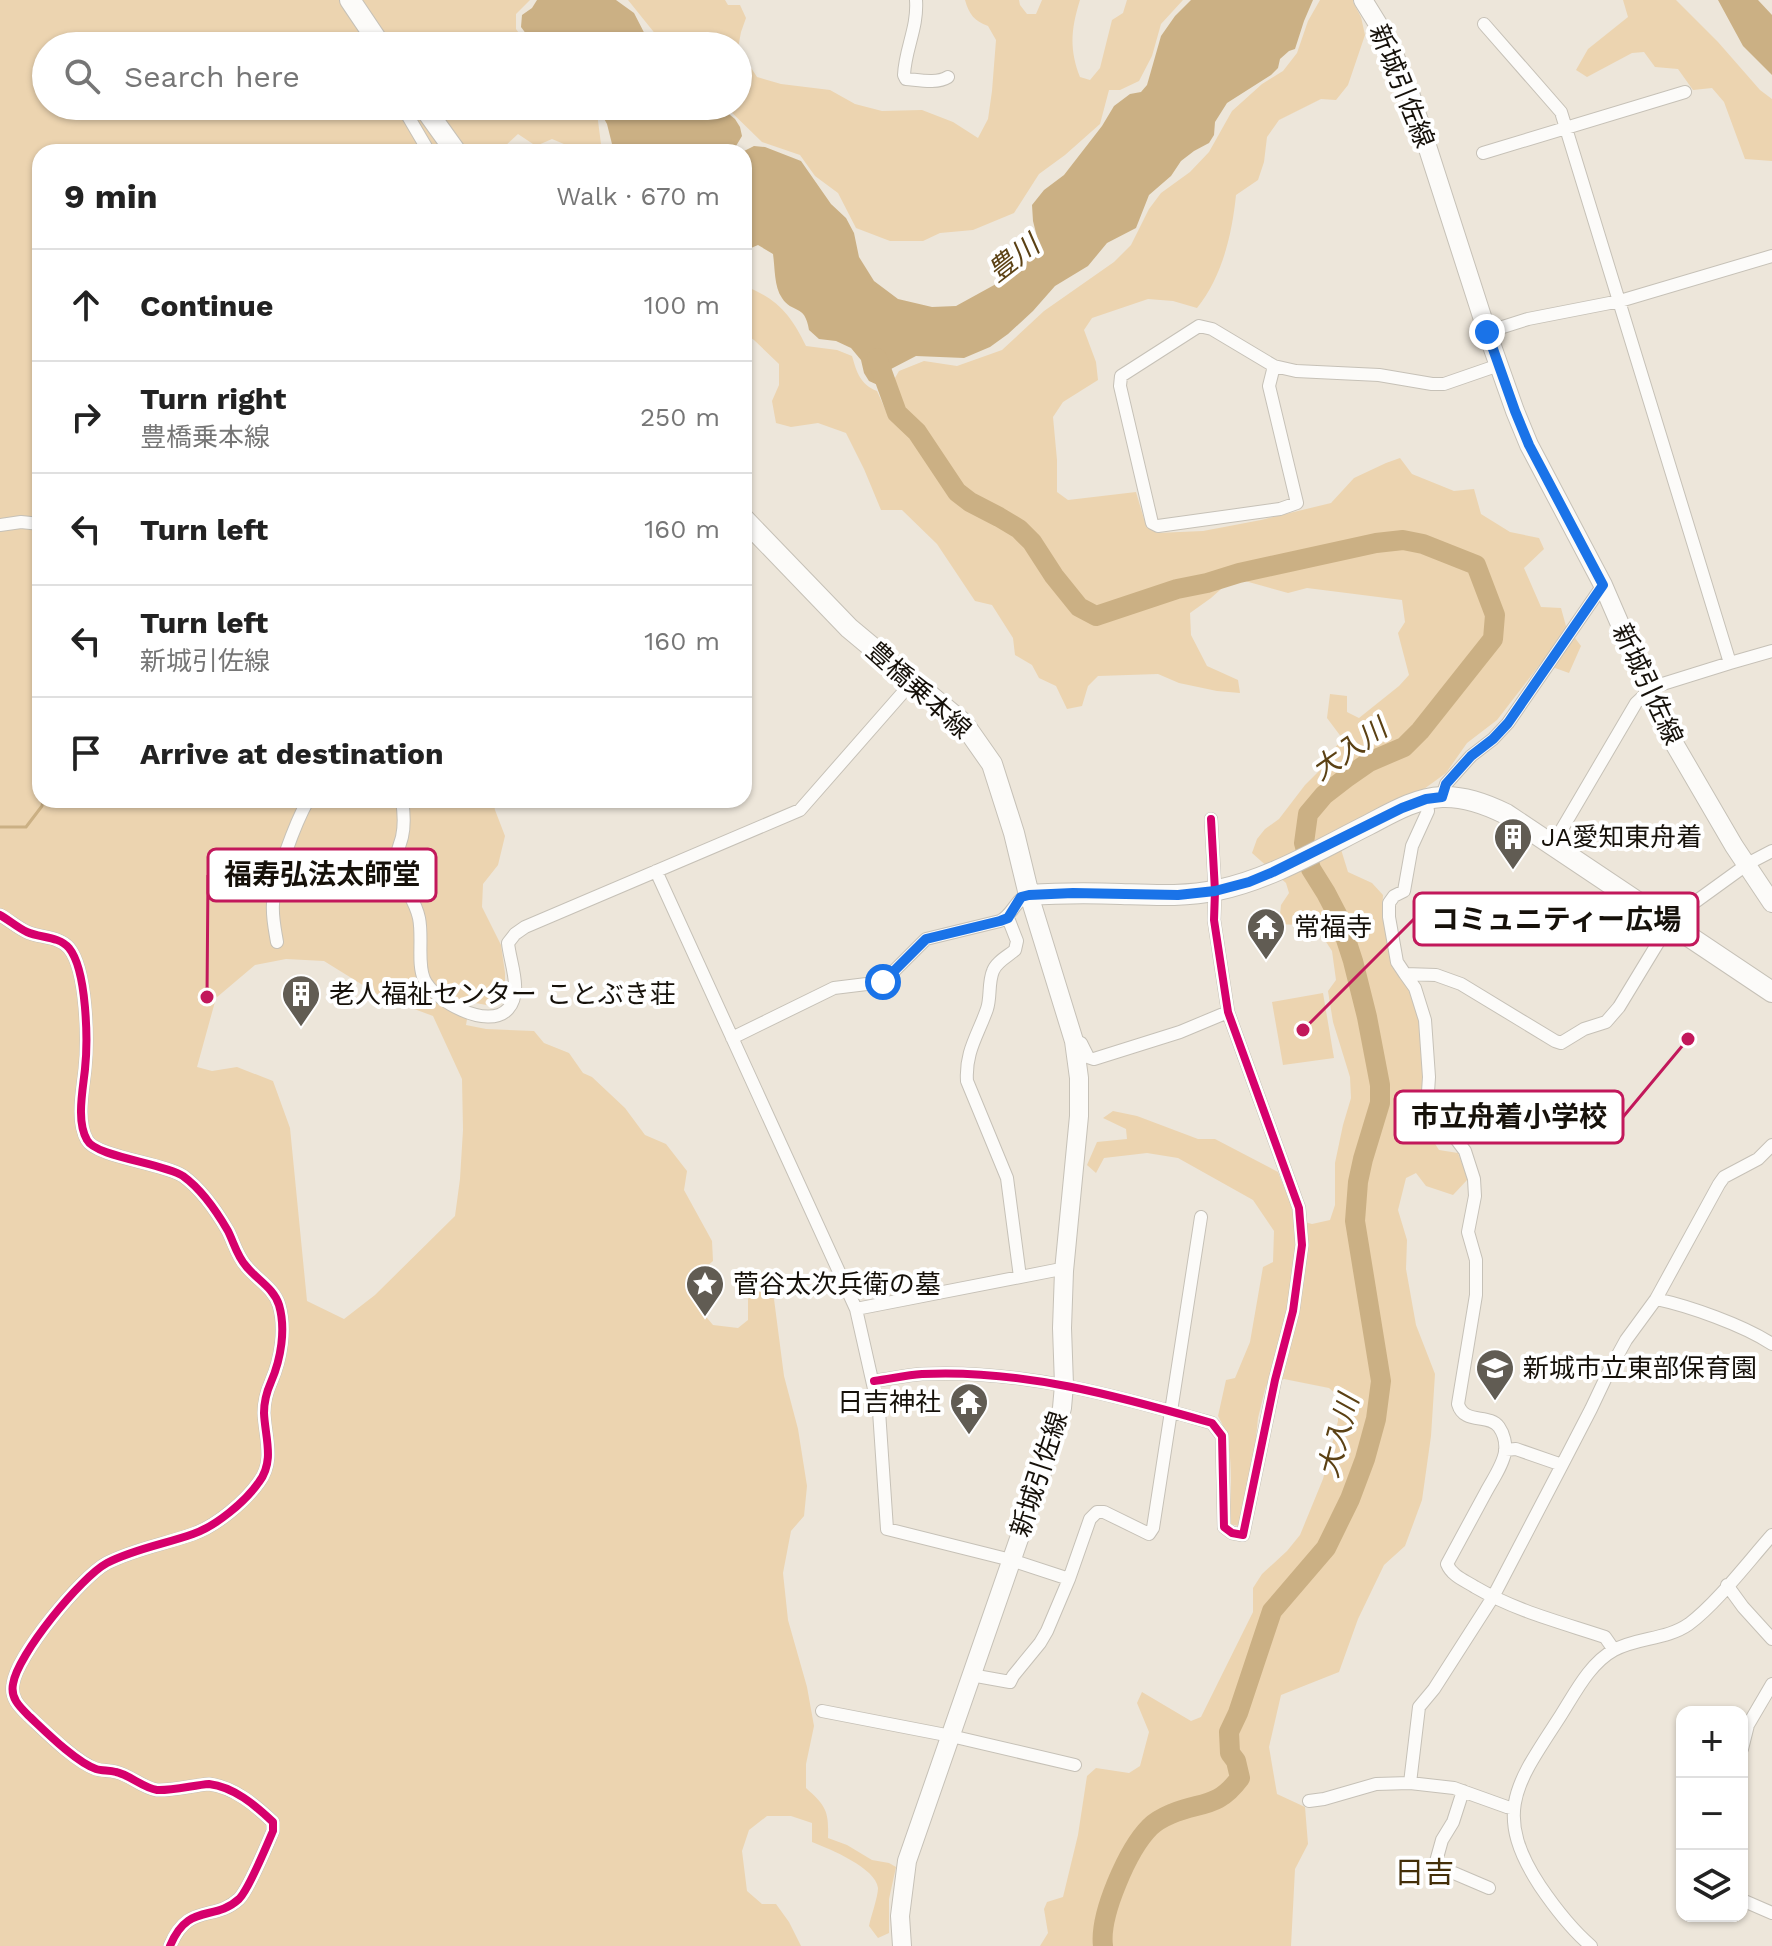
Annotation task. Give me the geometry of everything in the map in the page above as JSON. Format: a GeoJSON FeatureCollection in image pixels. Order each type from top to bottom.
{"type":"FeatureCollection","features":[{"type":"Feature","properties":{"kind":"main road"},"geometry":{"type":"LineString","coordinates":[[350,0],[372,32]]}},
{"type":"Feature","properties":{"kind":"main road","name":"新城引佐線"},"geometry":{"type":"LineString","coordinates":[[1366,4],[1389,42],[1410,93],[1487,332],[1529,445],[1603,585],[1664,726],[1772,903]]}},
{"type":"Feature","properties":{"kind":"main road"},"geometry":{"type":"LineString","coordinates":[[433,120],[450,144]]}},
{"type":"Feature","properties":{"kind":"main road","name":"豊橋乗本線"},"geometry":{"type":"LineString","coordinates":[[752,527],[849,628],[964,724],[992,764],[1014,833],[1029,895]]}},
{"type":"Feature","properties":{"kind":"main road"},"geometry":{"type":"LineString","coordinates":[[1029,895],[1178,895],[1215,891],[1273,872],[1402,808],[1434,798],[1466,798],[1490,806],[1772,992]]}},
{"type":"Feature","properties":{"kind":"main road","name":"新城引佐線"},"geometry":{"type":"LineString","coordinates":[[902,1946],[900,1916],[907,1861],[1062,1408],[1064,1271],[1079,1116],[1079,1078],[1074,1041],[1029,895]]}},
{"type":"Feature","properties":{"kind":"street"},"geometry":{"type":"LineString","coordinates":[[916,0],[915,25],[904,75],[906,79],[937,81],[948,77]]}},
{"type":"Feature","properties":{"kind":"street"},"geometry":{"type":"LineString","coordinates":[[1484,24],[1561,112],[1730,663]]}},
{"type":"Feature","properties":{"kind":"street"},"geometry":{"type":"LineString","coordinates":[[1483,153],[1685,92]]}},
{"type":"Feature","properties":{"kind":"street"},"geometry":{"type":"LineString","coordinates":[[410,120],[424,144]]}},
{"type":"Feature","properties":{"kind":"street"},"geometry":{"type":"LineString","coordinates":[[1487,332],[1528,319],[1620,301],[1772,256]]}},
{"type":"Feature","properties":{"kind":"street"},"geometry":{"type":"LineString","coordinates":[[1274,366],[1269,386],[1297,503],[1280,509],[1158,526],[1152,523],[1120,386],[1121,376],[1199,326],[1212,329],[1274,366],[1296,371],[1379,375],[1444,384],[1499,365]]}},
{"type":"Feature","properties":{"kind":"street"},"geometry":{"type":"LineString","coordinates":[[0,525],[32,523]]}},
{"type":"Feature","properties":{"kind":"street"},"geometry":{"type":"LineString","coordinates":[[1603,585],[1508,723],[1471,756],[1434,798],[1412,846],[1404,891],[1389,903],[1389,917],[1397,962],[1415,988],[1425,1020],[1429,1052],[1427,1107],[1432,1119],[1465,1151],[1474,1179],[1475,1196],[1468,1232],[1476,1260],[1476,1295],[1458,1404],[1460,1411],[1467,1416],[1494,1422],[1504,1439],[1505,1450],[1447,1564],[1451,1573],[1512,1607],[1605,1637],[1614,1650]]}},
{"type":"Feature","properties":{"kind":"street"},"geometry":{"type":"LineString","coordinates":[[1552,846],[1636,703],[1648,690],[1772,651]]}},
{"type":"Feature","properties":{"kind":"street"},"geometry":{"type":"LineString","coordinates":[[403,808],[403,834],[397,864],[419,918],[421,972],[425,983],[436,996],[462,1011],[480,1016],[495,1015],[507,1010],[513,999],[515,983],[508,943],[515,934],[525,927],[800,810],[913,681]]}},
{"type":"Feature","properties":{"kind":"street"},"geometry":{"type":"LineString","coordinates":[[277,942],[273,901],[290,842],[305,808]]}},
{"type":"Feature","properties":{"kind":"street"},"geometry":{"type":"LineString","coordinates":[[874,1381],[919,1374],[954,1374],[1064,1385],[1212,1423],[1222,1436],[1224,1527],[1232,1533],[1243,1535],[1275,1380],[1293,1311],[1302,1245],[1299,1208],[1228,1012],[1214,920],[1211,819]]}},
{"type":"Feature","properties":{"kind":"street"},"geometry":{"type":"LineString","coordinates":[[1405,974],[1436,975],[1461,984],[1561,1043],[1584,1029],[1606,1022],[1619,1007],[1673,918],[1747,865],[1772,851]]}},
{"type":"Feature","properties":{"kind":"street"},"geometry":{"type":"LineString","coordinates":[[656,871],[856,1309],[879,1411],[887,1529],[1011,1560],[1069,1579]]}},
{"type":"Feature","properties":{"kind":"street"},"geometry":{"type":"LineString","coordinates":[[732,1038],[834,988],[883,982],[926,939],[1008,918],[1021,897],[1029,895]]}},
{"type":"Feature","properties":{"kind":"street"},"geometry":{"type":"LineString","coordinates":[[0,915],[27,932],[69,947],[79,968],[85,1001],[81,1117],[87,1141],[97,1149],[182,1176],[203,1195],[228,1231],[245,1265],[270,1290],[278,1303],[282,1331],[278,1360],[268,1386],[264,1410],[269,1453],[262,1480],[245,1499],[207,1528],[108,1562],[97,1569],[69,1595],[20,1662],[12,1687],[16,1703],[55,1741],[96,1769],[118,1772],[157,1790],[217,1785],[252,1803],[273,1822],[273,1831],[242,1896],[231,1905],[195,1916],[180,1927],[170,1946]]}},
{"type":"Feature","properties":{"kind":"street"},"geometry":{"type":"LineString","coordinates":[[1008,918],[1017,941],[1015,950],[995,966],[992,973],[988,1007],[972,1045],[966,1070],[967,1081],[1007,1178],[1020,1277]]}},
{"type":"Feature","properties":{"kind":"street"},"geometry":{"type":"LineString","coordinates":[[1074,1041],[1081,1043],[1088,1057],[1094,1059],[1180,1032],[1228,1012]]}},
{"type":"Feature","properties":{"kind":"street"},"geometry":{"type":"LineString","coordinates":[[1410,1783],[1419,1707],[1493,1597],[1626,1340],[1656,1299],[1724,1177],[1758,1159],[1772,1145]]}},
{"type":"Feature","properties":{"kind":"street"},"geometry":{"type":"LineString","coordinates":[[971,1675],[1010,1682],[1047,1631],[1090,1519],[1097,1512],[1104,1512],[1149,1534],[1153,1528],[1201,1217]]}},
{"type":"Feature","properties":{"kind":"street"},"geometry":{"type":"LineString","coordinates":[[856,1309],[1056,1270],[1064,1271]]}},
{"type":"Feature","properties":{"kind":"street"},"geometry":{"type":"LineString","coordinates":[[1656,1299],[1678,1304],[1772,1344]]}},
{"type":"Feature","properties":{"kind":"street"},"geometry":{"type":"LineString","coordinates":[[1505,1450],[1516,1449],[1562,1465]]}},
{"type":"Feature","properties":{"kind":"street"},"geometry":{"type":"LineString","coordinates":[[1591,1946],[1557,1911],[1525,1862],[1517,1842],[1513,1808],[1519,1786],[1527,1768],[1592,1669],[1614,1650],[1669,1634],[1687,1625],[1772,1535]]}},
{"type":"Feature","properties":{"kind":"street"},"geometry":{"type":"LineString","coordinates":[[1727,1585],[1772,1639]]}},
{"type":"Feature","properties":{"kind":"street"},"geometry":{"type":"LineString","coordinates":[[1748,1725],[1772,1684]]}},
{"type":"Feature","properties":{"kind":"street"},"geometry":{"type":"LineString","coordinates":[[822,1711],[951,1736],[1075,1765]]}},
{"type":"Feature","properties":{"kind":"street"},"geometry":{"type":"LineString","coordinates":[[1309,1801],[1376,1784],[1410,1783],[1454,1788],[1513,1808]]}},
{"type":"Feature","properties":{"kind":"street"},"geometry":{"type":"LineString","coordinates":[[1463,1791],[1435,1865],[1489,1888]]}},
{"type":"Feature","properties":{"kind":"street"},"geometry":{"type":"LineString","coordinates":[[1748,1903],[1772,1913]]}},
{"type":"Feature","properties":{"kind":"shaded area"},"geometry":{"type":"Polygon","coordinates":[[[0,0],[530,0],[516,14],[518,32],[32,32],[32,120],[598,120],[601,144],[564,144],[552,139],[533,144],[518,134],[507,144],[32,144],[32,808],[495,808],[505,836],[498,865],[483,884],[482,907],[501,945],[505,990],[492,1006],[470,1002],[466,1025],[534,1031],[544,1043],[569,1053],[583,1073],[592,1077],[625,1108],[645,1135],[666,1144],[687,1171],[684,1190],[712,1241],[713,1261],[694,1278],[697,1306],[713,1325],[738,1328],[748,1320],[748,1299],[765,1274],[774,1299],[784,1376],[798,1429],[807,1486],[804,1516],[791,1531],[783,1573],[788,1620],[807,1687],[814,1726],[806,1764],[806,1788],[825,1810],[828,1838],[872,1860],[896,1867],[889,1899],[889,1933],[878,1938],[869,1926],[877,1896],[875,1881],[851,1860],[812,1842],[812,1823],[791,1816],[767,1816],[749,1830],[742,1851],[747,1891],[762,1904],[776,1904],[801,1946],[0,1946],[0,0]],[[286,959],[255,965],[216,998],[197,1067],[212,1071],[237,1067],[273,1081],[290,1128],[307,1301],[344,1319],[375,1295],[455,1216],[460,1179],[462,1079],[433,1016],[382,997],[324,961],[286,959]]]}},
{"type":"Feature","properties":{"kind":"shaded area"},"geometry":{"type":"Polygon","coordinates":[[[537,0],[616,0],[634,13],[644,32],[525,32],[521,27],[522,15],[537,0]]]}},
{"type":"Feature","properties":{"kind":"shaded area"},"geometry":{"type":"Polygon","coordinates":[[[628,0],[725,0],[728,5],[740,5],[746,18],[741,32],[654,32],[628,0]]]}},
{"type":"Feature","properties":{"kind":"shaded area"},"geometry":{"type":"Polygon","coordinates":[[[965,0],[1019,0],[1027,14],[1036,14],[1042,0],[1080,0],[1073,30],[1073,48],[1080,77],[1090,80],[1100,68],[1112,20],[1123,13],[1127,0],[1183,0],[1161,24],[1152,56],[1139,81],[1120,90],[1109,90],[1100,124],[1039,174],[1014,213],[973,230],[940,233],[923,241],[890,241],[856,228],[838,193],[815,176],[800,155],[762,142],[739,120],[752,120],[752,69],[757,77],[781,84],[830,90],[855,104],[882,111],[922,110],[953,122],[978,138],[988,119],[996,40],[988,26],[973,16],[965,0]]]}},
{"type":"Feature","properties":{"kind":"shaded area"},"geometry":{"type":"Polygon","coordinates":[[[1191,0],[1313,0],[1295,49],[1280,59],[1278,68],[1271,75],[1227,103],[1215,122],[1214,135],[1209,143],[1181,161],[1171,176],[1149,195],[1136,228],[1107,243],[1088,266],[1055,286],[1033,311],[990,347],[964,358],[916,356],[891,369],[888,380],[880,386],[869,381],[861,360],[851,348],[836,341],[819,339],[809,330],[801,312],[786,303],[779,293],[773,254],[758,245],[752,248],[754,146],[801,161],[831,204],[846,218],[854,233],[859,257],[874,281],[898,299],[932,307],[956,306],[1016,273],[1032,256],[1037,237],[1032,205],[1044,190],[1064,175],[1114,106],[1130,94],[1141,92],[1147,85],[1161,36],[1191,0]]]}},
{"type":"Feature","properties":{"kind":"shaded area"},"geometry":{"type":"Polygon","coordinates":[[[1320,0],[1354,0],[1365,35],[1348,85],[1336,100],[1321,99],[1279,120],[1267,137],[1258,180],[1236,195],[1224,255],[1213,283],[1197,308],[1173,301],[1148,299],[1092,318],[1084,330],[1096,362],[1098,380],[1063,402],[1053,417],[1057,492],[1068,500],[1136,492],[1144,519],[1157,533],[1203,531],[1331,503],[1354,478],[1400,458],[1412,474],[1454,491],[1474,489],[1481,514],[1510,532],[1539,538],[1544,549],[1524,568],[1541,607],[1561,608],[1566,626],[1581,646],[1569,673],[1541,663],[1497,720],[1467,743],[1446,773],[1424,789],[1335,830],[1348,872],[1372,883],[1383,895],[1382,916],[1392,954],[1409,975],[1420,1015],[1428,1075],[1422,1106],[1423,1125],[1439,1150],[1458,1153],[1468,1179],[1453,1195],[1426,1186],[1416,1173],[1406,1178],[1398,1210],[1407,1240],[1406,1269],[1416,1325],[1435,1374],[1422,1500],[1405,1546],[1384,1565],[1358,1619],[1339,1672],[1281,1695],[1269,1747],[1277,1794],[1305,1807],[1308,1844],[1295,1869],[1291,1946],[1040,1946],[1048,1933],[1044,1909],[1047,1902],[1063,1897],[1078,1835],[1087,1776],[1096,1768],[1129,1773],[1140,1766],[1149,1732],[1137,1703],[1142,1692],[1191,1721],[1201,1717],[1253,1612],[1253,1588],[1262,1574],[1300,1535],[1323,1479],[1338,1421],[1337,1395],[1329,1388],[1284,1379],[1266,1386],[1258,1418],[1245,1507],[1238,1526],[1230,1524],[1230,1454],[1218,1416],[1226,1380],[1235,1378],[1250,1342],[1263,1267],[1273,1262],[1274,1231],[1253,1200],[1178,1158],[1147,1153],[1104,1158],[1096,1173],[1087,1165],[1097,1142],[1127,1139],[1126,1129],[1103,1118],[1113,1111],[1137,1116],[1198,1139],[1215,1139],[1278,1172],[1297,1220],[1312,1224],[1330,1220],[1335,1205],[1335,1163],[1351,1098],[1350,1077],[1333,1022],[1328,991],[1336,980],[1332,951],[1319,931],[1299,925],[1279,924],[1281,905],[1289,893],[1286,883],[1252,853],[1257,839],[1279,819],[1342,738],[1327,718],[1330,694],[1347,696],[1347,712],[1359,718],[1409,675],[1398,633],[1405,622],[1402,600],[1307,588],[1288,593],[1245,581],[1229,582],[1190,613],[1191,635],[1207,666],[1238,680],[1240,693],[1179,683],[1158,674],[1098,676],[1088,686],[1082,706],[1067,709],[1056,686],[1039,678],[1032,665],[1015,655],[1013,638],[992,605],[975,601],[937,544],[902,510],[881,510],[846,433],[818,423],[791,427],[776,423],[772,401],[779,385],[779,364],[752,339],[752,290],[782,309],[806,346],[837,350],[852,356],[860,377],[877,391],[886,411],[899,401],[892,383],[899,371],[924,361],[957,366],[1002,350],[1044,311],[1114,262],[1131,245],[1161,193],[1190,172],[1209,152],[1232,111],[1262,84],[1283,71],[1297,53],[1308,21],[1320,0]]]}},
{"type":"Feature","properties":{"kind":"shaded area"},"geometry":{"type":"Polygon","coordinates":[[[1623,0],[1676,0],[1772,99],[1772,161],[1745,159],[1724,102],[1712,88],[1693,90],[1678,69],[1655,67],[1644,52],[1632,53],[1587,77],[1576,70],[1588,49],[1628,17],[1623,0]]]}},
{"type":"Feature","properties":{"kind":"shaded area"},"geometry":{"type":"Polygon","coordinates":[[[1718,0],[1758,0],[1772,15],[1772,75],[1743,46],[1718,0]]]}},
{"type":"Feature","properties":{"kind":"shaded area"},"geometry":{"type":"Polygon","coordinates":[[[605,120],[736,120],[742,136],[737,144],[612,144],[605,120]]]}},
{"type":"Feature","properties":{"kind":"shaded area"},"geometry":{"type":"Polygon","coordinates":[[[1323,993],[1334,1058],[1283,1065],[1272,1002],[1323,993]]]}},
{"type":"Feature","properties":{"kind":"waterway","name":"大入川"},"geometry":{"type":"LineString","coordinates":[[877,358],[897,413],[917,432],[957,492],[1019,529],[1079,607],[1096,616],[1177,589],[1239,573],[1403,540],[1423,544],[1476,565],[1495,615],[1493,639],[1420,731],[1404,747],[1369,762],[1346,778],[1324,795],[1308,814],[1304,843],[1311,869],[1339,918],[1353,961],[1380,1085],[1380,1103],[1358,1182],[1355,1221],[1381,1381],[1376,1419],[1350,1499],[1326,1548],[1272,1611],[1229,1732],[1230,1753],[1236,1761],[1240,1778],[1216,1800],[1165,1817],[1152,1825],[1142,1837],[1124,1866],[1110,1901],[1103,1946]]}},
{"type":"Feature","properties":{"kind":"waterway"},"geometry":{"type":"LineString","coordinates":[[0,827],[26,827],[40,808]]}},
{"type":"Feature","properties":{"kind":"cycle path"},"geometry":{"type":"LineString","coordinates":[[874,1381],[916,1375],[959,1374],[1032,1380],[1105,1394],[1212,1423],[1222,1436],[1224,1527],[1232,1533],[1243,1535],[1275,1380],[1293,1311],[1302,1245],[1299,1208],[1228,1012],[1214,920],[1211,819]]}},
{"type":"Feature","properties":{"kind":"cycle path"},"geometry":{"type":"LineString","coordinates":[[0,915],[27,932],[60,941],[75,958],[85,1006],[86,1057],[81,1114],[87,1140],[103,1151],[174,1171],[190,1181],[219,1216],[243,1262],[273,1294],[281,1314],[280,1354],[264,1409],[267,1466],[259,1482],[238,1505],[211,1525],[193,1534],[117,1558],[96,1571],[67,1600],[38,1637],[17,1671],[12,1689],[23,1710],[88,1765],[98,1770],[113,1771],[157,1790],[209,1784],[218,1786],[244,1798],[273,1822],[273,1831],[262,1857],[239,1899],[230,1906],[185,1923],[170,1946]]}},
{"type":"Feature","properties":{"kind":"place","name":"JA愛知東舟着"},"geometry":{"type":"Point","coordinates":[1513,871]}},
{"type":"Feature","properties":{"kind":"place","name":"常福寺"},"geometry":{"type":"Point","coordinates":[1266,961]}},
{"type":"Feature","properties":{"kind":"place","name":"福寿弘法太師堂"},"geometry":{"type":"Point","coordinates":[207,997]}},
{"type":"Feature","properties":{"kind":"place","name":"老人福祉センター ことぶき荘"},"geometry":{"type":"Point","coordinates":[301,1028]}},
{"type":"Feature","properties":{"kind":"place","name":"コミュニティー広場"},"geometry":{"type":"Point","coordinates":[1303,1030]}},
{"type":"Feature","properties":{"kind":"place","name":"市立舟着小学校"},"geometry":{"type":"Point","coordinates":[1688,1039]}},
{"type":"Feature","properties":{"kind":"place","name":"菅谷太次兵衛の墓"},"geometry":{"type":"Point","coordinates":[705,1318]}},
{"type":"Feature","properties":{"kind":"place","name":"新城市立東部保育園"},"geometry":{"type":"Point","coordinates":[1495,1402]}},
{"type":"Feature","properties":{"kind":"place","name":"日吉神社"},"geometry":{"type":"Point","coordinates":[969,1436]}},
{"type":"Feature","properties":{"kind":"district","name":"日吉"},"geometry":{"type":"Point","coordinates":[1424,1873]}},
{"type":"Feature","properties":{"kind":"route"},"geometry":{"type":"LineString","coordinates":[[883,982],[926,939],[1008,918],[1021,897],[1073,893],[1178,895],[1215,891],[1273,872],[1402,808],[1442,797],[1446,784],[1471,756],[1508,723],[1603,585],[1529,445],[1487,332]]}},
{"type":"Feature","properties":{"kind":"water label","name":"豊川"},"geometry":{"type":"Point","coordinates":[1013,258]}}]}
